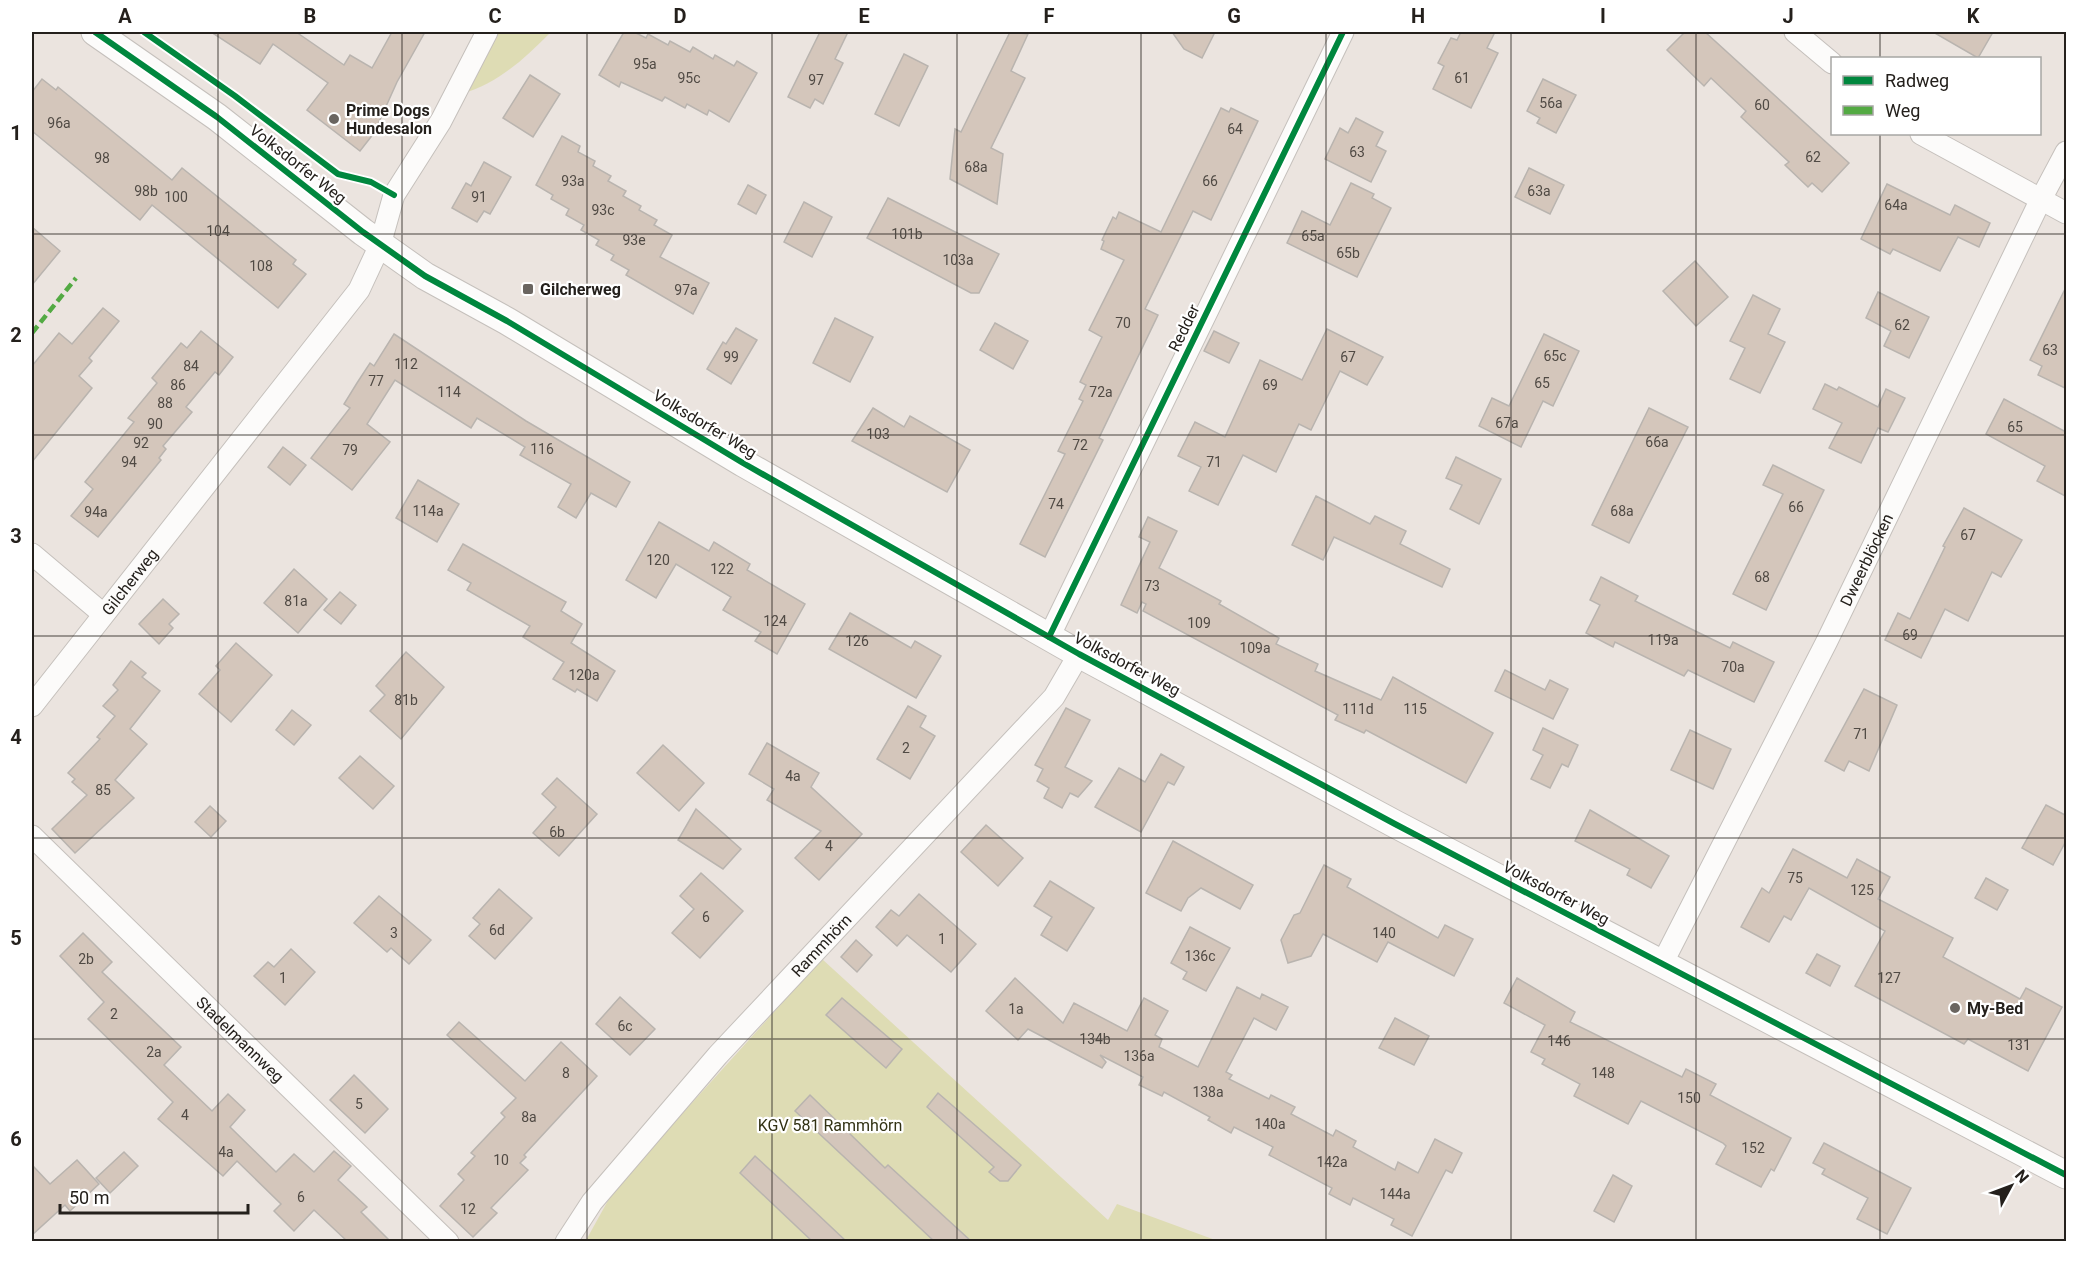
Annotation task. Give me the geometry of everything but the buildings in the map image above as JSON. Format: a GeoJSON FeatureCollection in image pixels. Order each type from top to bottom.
{"type":"FeatureCollection","features":[{"type":"Feature","properties":{"kind":"street","name":"Volksdorfer Weg"},"geometry":{"type":"LineString","coordinates":[[95,32],[217,117],[380,245],[425,276],[516,326],[743,463],[1079,654],[1395,824],[2067,1175]]}},
{"type":"Feature","properties":{"kind":"street","name":"Gilcherweg"},"geometry":{"type":"LineString","coordinates":[[32,706],[359,290],[380,245],[394,195],[441,121],[487,32]]}},
{"type":"Feature","properties":{"kind":"street","name":"Redder"},"geometry":{"type":"LineString","coordinates":[[1049,637],[1343,32]]}},
{"type":"Feature","properties":{"kind":"street"},"geometry":{"type":"LineString","coordinates":[[1795,32],[1831,61]]}},
{"type":"Feature","properties":{"kind":"street"},"geometry":{"type":"LineString","coordinates":[[1923,135],[2067,213]]}},
{"type":"Feature","properties":{"kind":"street","name":"Dweerblöcken"},"geometry":{"type":"LineString","coordinates":[[1662,964],[1827,641],[2040,199],[2067,152]]}},
{"type":"Feature","properties":{"kind":"street"},"geometry":{"type":"LineString","coordinates":[[32,554],[103,614]]}},
{"type":"Feature","properties":{"kind":"street","name":"Rammhörn"},"geometry":{"type":"LineString","coordinates":[[566,1242],[592,1202],[718,1055],[1054,697],[1079,654]]}},
{"type":"Feature","properties":{"kind":"street","name":"Stadelmannweg"},"geometry":{"type":"LineString","coordinates":[[32,836],[448,1242]]}},
{"type":"Feature","properties":{"kind":"green space"},"geometry":{"type":"Polygon","coordinates":[[[495,32],[551,32],[500,76],[462,94],[495,32]]]}},
{"type":"Feature","properties":{"kind":"green space","name":"KGV 581 Rammhörn"},"geometry":{"type":"Polygon","coordinates":[[[822,959],[1108,1220],[1117,1204],[1218,1241],[585,1242],[615,1188],[822,959]]]}},
{"type":"Feature","properties":{"kind":"marked path"},"geometry":{"type":"LineString","coordinates":[[32,333],[76,278]]}},
{"type":"Feature","properties":{"kind":"cycle path"},"geometry":{"type":"LineString","coordinates":[[95,32],[217,117],[363,232],[425,276],[507,321],[743,463],[1079,654],[1395,824],[2066,1175]]}},
{"type":"Feature","properties":{"kind":"cycle path"},"geometry":{"type":"LineString","coordinates":[[144,32],[235,96],[338,174],[371,182],[394,195]]}},
{"type":"Feature","properties":{"kind":"cycle path"},"geometry":{"type":"LineString","coordinates":[[1049,637],[1343,32]]}},
{"type":"Feature","properties":{"kind":"place","name":"Prime Dogs Hundesalon"},"geometry":{"type":"Point","coordinates":[334,119]}},
{"type":"Feature","properties":{"kind":"place","name":"Gilcherweg"},"geometry":{"type":"Point","coordinates":[528,289]}},
{"type":"Feature","properties":{"kind":"place","name":"My-Bed"},"geometry":{"type":"Point","coordinates":[1955,1008]}}]}
